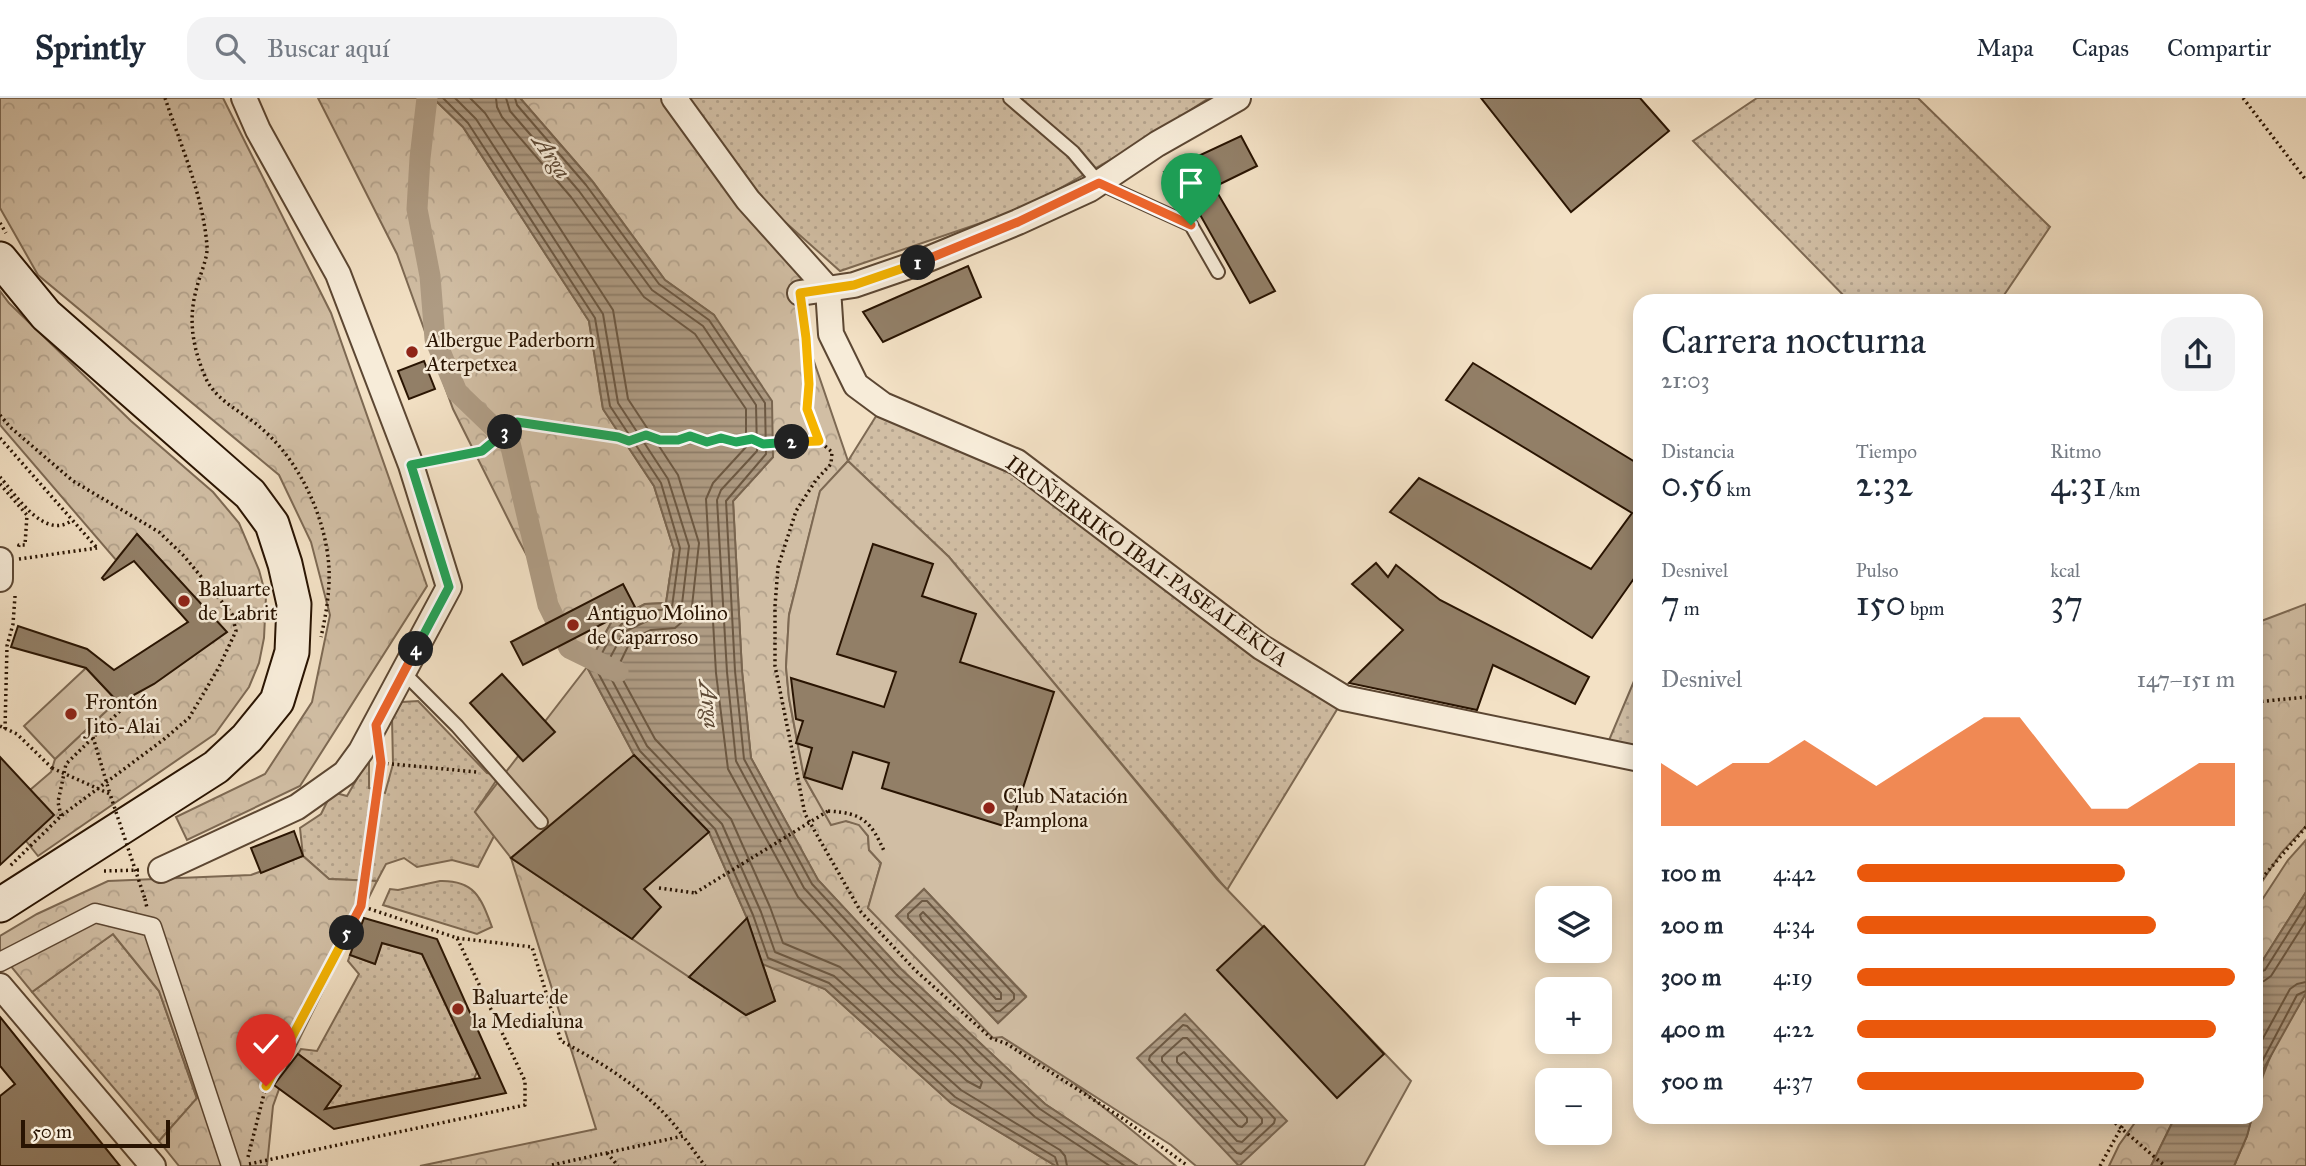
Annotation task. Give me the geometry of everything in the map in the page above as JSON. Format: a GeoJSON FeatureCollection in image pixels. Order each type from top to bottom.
{"type":"FeatureCollection","features":[{"type":"Feature","properties":{"kind":"main road"},"geometry":{"type":"LineString","coordinates":[[0,905],[91,863],[216,767],[247,738],[277,701],[292,652],[294,604],[272,524],[250,494],[46,315],[5,250]]}},
{"type":"Feature","properties":{"kind":"street"},"geometry":{"type":"LineString","coordinates":[[161,870],[297,807],[345,773],[376,725],[449,587],[411,465],[338,274],[258,130],[244,98]]}},
{"type":"Feature","properties":{"kind":"street"},"geometry":{"type":"LineString","coordinates":[[674,98],[748,200],[828,289]]}},
{"type":"Feature","properties":{"kind":"street"},"geometry":{"type":"LineString","coordinates":[[800,293],[854,285],[921,262],[1018,222],[1099,183],[1157,144],[1238,98]]}},
{"type":"Feature","properties":{"kind":"street","name":"IRUÑERRIKO IBAI-PASEALEKUA"},"geometry":{"type":"LineString","coordinates":[[828,289],[831,334],[856,385],[883,405],[1017,461],[1261,647],[1344,698],[1633,758]]}},
{"type":"Feature","properties":{"kind":"street"},"geometry":{"type":"LineString","coordinates":[[8,582],[9,559]]}},
{"type":"Feature","properties":{"kind":"street"},"geometry":{"type":"LineString","coordinates":[[0,962],[95,913],[152,927],[241,1166]]}},
{"type":"Feature","properties":{"kind":"street"},"geometry":{"type":"LineString","coordinates":[[0,986],[153,1166]]}},
{"type":"Feature","properties":{"kind":"lane"},"geometry":{"type":"LineString","coordinates":[[1010,98],[1073,152],[1099,183],[1191,225],[1218,272]]}},
{"type":"Feature","properties":{"kind":"lane"},"geometry":{"type":"LineString","coordinates":[[403,672],[457,726],[541,821]]}},
{"type":"Feature","properties":{"kind":"path"},"geometry":{"type":"LineString","coordinates":[[165,98],[203,211],[207,250],[192,303],[192,335],[205,377],[226,403],[261,428],[291,461],[318,515],[325,536],[329,570],[326,614],[320,639]]}},
{"type":"Feature","properties":{"kind":"path"},"geometry":{"type":"LineString","coordinates":[[2243,98],[2306,180]]}},
{"type":"Feature","properties":{"kind":"path"},"geometry":{"type":"LineString","coordinates":[[0,223],[5,250]]}},
{"type":"Feature","properties":{"kind":"path"},"geometry":{"type":"LineString","coordinates":[[800,293],[809,384],[807,409],[819,441],[832,452],[831,464],[816,480],[796,511],[778,567],[775,666],[806,814],[820,844],[860,912],[915,970],[992,1038],[1007,1044],[1122,1118],[1188,1166]]}},
{"type":"Feature","properties":{"kind":"path"},"geometry":{"type":"LineString","coordinates":[[0,415],[10,427],[73,481],[159,532],[184,556],[232,614],[236,631],[219,667],[189,718],[61,816],[9,866]]}},
{"type":"Feature","properties":{"kind":"path"},"geometry":{"type":"LineString","coordinates":[[411,465],[482,451],[517,422],[618,437],[629,441],[646,435],[660,440],[678,440],[690,436],[707,442],[721,438],[736,442],[752,439],[763,444],[819,441]]}},
{"type":"Feature","properties":{"kind":"path"},"geometry":{"type":"LineString","coordinates":[[0,438],[97,548],[9,559]]}},
{"type":"Feature","properties":{"kind":"path"},"geometry":{"type":"LineString","coordinates":[[0,477],[36,517],[49,525],[64,526],[72,520]]}},
{"type":"Feature","properties":{"kind":"path"},"geometry":{"type":"LineString","coordinates":[[0,484],[27,515],[25,545],[19,545],[9,559]]}},
{"type":"Feature","properties":{"kind":"path"},"geometry":{"type":"LineString","coordinates":[[8,582],[13,624],[7,646],[2,728],[17,734],[52,768],[110,794]]}},
{"type":"Feature","properties":{"kind":"path"},"geometry":{"type":"LineString","coordinates":[[2263,701],[2306,697]]}},
{"type":"Feature","properties":{"kind":"path"},"geometry":{"type":"LineString","coordinates":[[61,816],[58,802],[66,764],[121,710]]}},
{"type":"Feature","properties":{"kind":"path"},"geometry":{"type":"LineString","coordinates":[[376,725],[381,763],[361,906],[266,1086],[241,1166],[525,1105],[525,1082],[457,938]]}},
{"type":"Feature","properties":{"kind":"path"},"geometry":{"type":"LineString","coordinates":[[93,737],[145,899]]}},
{"type":"Feature","properties":{"kind":"path"},"geometry":{"type":"LineString","coordinates":[[381,763],[500,775]]}},
{"type":"Feature","properties":{"kind":"path"},"geometry":{"type":"LineString","coordinates":[[659,888],[695,893],[828,811],[846,812],[866,820],[877,835],[884,853]]}},
{"type":"Feature","properties":{"kind":"path"},"geometry":{"type":"LineString","coordinates":[[2263,877],[2306,827]]}},
{"type":"Feature","properties":{"kind":"path"},"geometry":{"type":"LineString","coordinates":[[118,853],[130,845]]}},
{"type":"Feature","properties":{"kind":"path"},"geometry":{"type":"LineString","coordinates":[[91,863],[161,870]]}},
{"type":"Feature","properties":{"kind":"path"},"geometry":{"type":"LineString","coordinates":[[361,906],[457,938],[532,947],[561,1041],[612,1069],[649,1099],[683,1136],[705,1166]]}},
{"type":"Feature","properties":{"kind":"path"},"geometry":{"type":"LineString","coordinates":[[2116,1124],[2165,1166]]}},
{"type":"Feature","properties":{"kind":"path"},"geometry":{"type":"LineString","coordinates":[[2100,1166],[2124,1124]]}},
{"type":"Feature","properties":{"kind":"path"},"geometry":{"type":"LineString","coordinates":[[552,1165],[683,1136]]}},
{"type":"Feature","properties":{"kind":"path"},"geometry":{"type":"LineString","coordinates":[[607,1153],[618,1166]]}},
{"type":"Feature","properties":{"kind":"green space"},"geometry":{"type":"Polygon","coordinates":[[[0,98],[223,98],[331,313],[427,586],[300,786],[187,840],[176,817],[265,774],[312,702],[330,615],[311,542],[279,475],[38,275],[0,208],[0,98]]]}},
{"type":"Feature","properties":{"kind":"green space"},"geometry":{"type":"Polygon","coordinates":[[[318,98],[433,98],[463,127],[589,321],[603,409],[654,486],[674,550],[666,603],[645,604],[612,621],[587,667],[518,539],[453,409],[397,254],[318,98]]]}},
{"type":"Feature","properties":{"kind":"green space"},"geometry":{"type":"Polygon","coordinates":[[[520,98],[670,98],[804,272],[806,338],[848,461],[820,492],[789,615],[786,667],[804,777],[814,795],[846,821],[859,824],[868,836],[869,850],[881,863],[868,908],[1002,1037],[1066,1077],[1176,1166],[1138,1166],[1045,1104],[901,969],[818,880],[751,758],[742,671],[733,501],[773,457],[714,315],[665,280],[593,182],[520,98]]]}},
{"type":"Feature","properties":{"kind":"green space"},"geometry":{"type":"Polygon","coordinates":[[[670,98],[1209,98],[1140,143],[1025,208],[840,271],[776,214],[720,148],[670,98]]]}},
{"type":"Feature","properties":{"kind":"green space"},"geometry":{"type":"Polygon","coordinates":[[[1757,98],[1918,98],[2050,227],[2005,294],[1842,294],[1693,141],[1757,98]]]}},
{"type":"Feature","properties":{"kind":"green space"},"geometry":{"type":"Polygon","coordinates":[[[0,291],[9,303],[131,421],[213,492],[239,523],[259,570],[266,596],[264,638],[259,663],[249,687],[215,734],[38,856],[26,841],[30,790],[51,772],[55,759],[117,701],[226,632],[137,534],[116,560],[0,425],[0,291]]]}},
{"type":"Feature","properties":{"kind":"green space"},"geometry":{"type":"Polygon","coordinates":[[[883,405],[1017,462],[1344,698],[1227,890],[949,557],[848,461],[883,405]]]}},
{"type":"Feature","properties":{"kind":"green space","name":"Club Natación Pamplona"},"geometry":{"type":"Polygon","coordinates":[[[848,461],[949,557],[1217,879],[1411,1081],[1364,1166],[1196,1166],[1171,1145],[1002,1037],[993,1038],[868,908],[881,863],[869,850],[868,836],[859,825],[846,821],[831,825],[804,777],[789,698],[786,667],[789,615],[820,491],[848,461]],[[924,889],[896,916],[998,1023],[1026,996],[924,889]]]}},
{"type":"Feature","properties":{"kind":"green space"},"geometry":{"type":"Polygon","coordinates":[[[2306,604],[2306,826],[2281,853],[2263,880],[2263,620],[2306,604]]]}},
{"type":"Feature","properties":{"kind":"green space"},"geometry":{"type":"Polygon","coordinates":[[[587,667],[634,755],[709,832],[747,918],[775,1001],[746,1015],[511,858],[475,812],[587,667]]]}},
{"type":"Feature","properties":{"kind":"green space","name":"Frontón Jito-Alai"},"geometry":{"type":"Polygon","coordinates":[[[86,668],[117,701],[55,759],[24,726],[86,668]]]}},
{"type":"Feature","properties":{"kind":"green space"},"geometry":{"type":"Polygon","coordinates":[[[1633,684],[1633,758],[1604,752],[1633,684]]]}},
{"type":"Feature","properties":{"kind":"green space"},"geometry":{"type":"Polygon","coordinates":[[[418,701],[487,773],[500,775],[475,812],[494,836],[478,867],[452,860],[417,867],[404,858],[386,864],[377,881],[329,879],[303,856],[300,828],[321,814],[332,792],[347,796],[369,758],[369,788],[385,793],[393,764],[392,718],[402,702],[418,701]]]}},
{"type":"Feature","properties":{"kind":"green space"},"geometry":{"type":"Polygon","coordinates":[[[2306,840],[2306,892],[2263,960],[2263,898],[2288,860],[2306,840]]]}},
{"type":"Feature","properties":{"kind":"green space"},"geometry":{"type":"Polygon","coordinates":[[[303,856],[329,879],[377,881],[291,1056],[273,1106],[267,1166],[179,1166],[159,1141],[197,1098],[159,991],[113,934],[32,992],[0,953],[0,936],[37,914],[108,881],[251,875],[303,856]]]}},
{"type":"Feature","properties":{"kind":"green space"},"geometry":{"type":"Polygon","coordinates":[[[511,858],[825,989],[951,1103],[1056,1166],[420,1166],[596,1129],[511,858]]]}},
{"type":"Feature","properties":{"kind":"green space"},"geometry":{"type":"Polygon","coordinates":[[[440,881],[469,887],[480,899],[492,927],[477,934],[383,905],[390,889],[398,890],[440,881]]]}},
{"type":"Feature","properties":{"kind":"green space"},"geometry":{"type":"Polygon","coordinates":[[[113,934],[159,991],[197,1099],[159,1141],[32,992],[113,934]]]}},
{"type":"Feature","properties":{"kind":"green space"},"geometry":{"type":"Polygon","coordinates":[[[382,943],[422,954],[477,1072],[474,1079],[325,1109],[341,1086],[298,1054],[301,1049],[317,1051],[359,974],[348,961],[350,955],[375,964],[382,943]]]}},
{"type":"Feature","properties":{"kind":"green space"},"geometry":{"type":"Polygon","coordinates":[[[2306,993],[2306,1166],[2234,1166],[2250,1124],[2263,1124],[2263,1077],[2281,1037],[2306,993]]]}},
{"type":"Feature","properties":{"kind":"green space"},"geometry":{"type":"Polygon","coordinates":[[[2134,1124],[2172,1124],[2151,1166],[2109,1166],[2119,1145],[2134,1124]]]}},
{"type":"Feature","properties":{"kind":"water","name":"Arga"},"geometry":{"type":"Polygon","coordinates":[[[433,98],[520,98],[592,181],[665,280],[714,315],[772,401],[773,457],[733,501],[742,671],[751,758],[818,880],[901,969],[1045,1104],[1138,1166],[1056,1166],[951,1103],[825,989],[762,964],[747,918],[709,832],[634,755],[587,667],[612,621],[645,604],[666,603],[674,550],[654,486],[603,409],[589,321],[463,127],[433,98]]]}},
{"type":"Feature","properties":{"kind":"water"},"geometry":{"type":"Polygon","coordinates":[[[924,889],[1026,997],[998,1023],[896,916],[924,889]]]}},
{"type":"Feature","properties":{"kind":"water"},"geometry":{"type":"Polygon","coordinates":[[[2306,892],[2306,993],[2263,1072],[2263,960],[2306,892]]]}},
{"type":"Feature","properties":{"kind":"water"},"geometry":{"type":"Polygon","coordinates":[[[1185,1014],[1287,1121],[1239,1166],[1137,1058],[1185,1014]]]}},
{"type":"Feature","properties":{"kind":"water"},"geometry":{"type":"Polygon","coordinates":[[[2172,1124],[2250,1124],[2234,1166],[2151,1166],[2172,1124]]]}},
{"type":"Feature","properties":{"kind":"building"},"geometry":{"type":"Polygon","coordinates":[[[1481,98],[1640,98],[1669,131],[1571,212],[1481,98]]]}},
{"type":"Feature","properties":{"kind":"building"},"geometry":{"type":"Polygon","coordinates":[[[1241,136],[1257,166],[1214,187],[1275,291],[1250,303],[1198,211],[1191,215],[1186,213],[1164,172],[1241,136]]]}},
{"type":"Feature","properties":{"kind":"building"},"geometry":{"type":"Polygon","coordinates":[[[968,266],[981,297],[883,342],[863,312],[968,266]]]}},
{"type":"Feature","properties":{"kind":"building"},"geometry":{"type":"Polygon","coordinates":[[[424,361],[435,389],[409,399],[398,371],[424,361]]]}},
{"type":"Feature","properties":{"kind":"building"},"geometry":{"type":"Polygon","coordinates":[[[1473,363],[1633,461],[1633,580],[1592,638],[1390,512],[1419,478],[1591,569],[1632,513],[1446,400],[1473,363]]]}},
{"type":"Feature","properties":{"kind":"building","name":"Baluarte de Labrit"},"geometry":{"type":"Polygon","coordinates":[[[137,534],[227,632],[154,684],[123,701],[117,701],[86,668],[11,647],[18,626],[87,649],[114,670],[188,622],[134,561],[104,580],[102,578],[137,534]]]}},
{"type":"Feature","properties":{"kind":"building"},"geometry":{"type":"Polygon","coordinates":[[[873,544],[933,564],[922,596],[976,614],[960,662],[1054,692],[1010,828],[882,788],[889,763],[853,752],[842,789],[804,777],[812,748],[796,743],[803,721],[796,719],[791,678],[884,707],[896,672],[837,654],[873,544]]]}},
{"type":"Feature","properties":{"kind":"building"},"geometry":{"type":"Polygon","coordinates":[[[1376,563],[1388,577],[1396,565],[1440,600],[1589,677],[1575,704],[1493,665],[1477,710],[1349,683],[1403,630],[1352,584],[1376,563]]]}},
{"type":"Feature","properties":{"kind":"building","name":"Antiguo Molino de Caparroso"},"geometry":{"type":"Polygon","coordinates":[[[623,584],[635,607],[523,665],[511,642],[623,584]]]}},
{"type":"Feature","properties":{"kind":"building"},"geometry":{"type":"Polygon","coordinates":[[[502,674],[555,732],[523,761],[470,703],[502,674]]]}},
{"type":"Feature","properties":{"kind":"building"},"geometry":{"type":"Polygon","coordinates":[[[634,755],[709,832],[644,889],[661,907],[632,939],[511,858],[634,755]]]}},
{"type":"Feature","properties":{"kind":"building"},"geometry":{"type":"Polygon","coordinates":[[[0,757],[54,815],[0,865],[0,757]]]}},
{"type":"Feature","properties":{"kind":"building"},"geometry":{"type":"Polygon","coordinates":[[[294,831],[303,856],[261,873],[251,848],[294,831]]]}},
{"type":"Feature","properties":{"kind":"building","name":"Baluarte de la Medialuna"},"geometry":{"type":"Polygon","coordinates":[[[364,918],[437,939],[506,1093],[334,1129],[274,1085],[298,1054],[341,1086],[325,1109],[480,1078],[422,954],[382,943],[375,964],[350,955],[364,918]]]}},
{"type":"Feature","properties":{"kind":"building"},"geometry":{"type":"Polygon","coordinates":[[[747,918],[775,1001],[746,1015],[689,977],[747,918]]]}},
{"type":"Feature","properties":{"kind":"building"},"geometry":{"type":"Polygon","coordinates":[[[1264,926],[1384,1054],[1337,1098],[1217,970],[1264,926]]]}},
{"type":"Feature","properties":{"kind":"building"},"geometry":{"type":"Polygon","coordinates":[[[0,1017],[120,1166],[0,1166],[0,1096],[15,1084],[0,1066],[0,1017]]]}},
{"type":"Feature","properties":{"kind":"waterway"},"geometry":{"type":"LineString","coordinates":[[427,98],[417,209],[430,276],[435,339],[457,392],[510,443],[548,605],[569,648],[618,672]]}},
{"type":"Feature","properties":{"kind":"place","name":"Albergue Paderborn Aterpetxea"},"geometry":{"type":"Point","coordinates":[412,352]}},
{"type":"Feature","properties":{"kind":"place","name":"Baluarte de Labrit"},"geometry":{"type":"Point","coordinates":[184,601]}},
{"type":"Feature","properties":{"kind":"place","name":"Antiguo Molino de Caparroso"},"geometry":{"type":"Point","coordinates":[573,625]}},
{"type":"Feature","properties":{"kind":"place","name":"Frontón Jito-Alai"},"geometry":{"type":"Point","coordinates":[71,714]}},
{"type":"Feature","properties":{"kind":"place","name":"Club Natación Pamplona"},"geometry":{"type":"Point","coordinates":[989,808]}},
{"type":"Feature","properties":{"kind":"place","name":"Baluarte de la Medialuna"},"geometry":{"type":"Point","coordinates":[458,1009]}},
{"type":"Feature","properties":{"kind":"route"},"geometry":{"type":"LineString","coordinates":[[266,1086],[361,906],[381,763],[376,725],[449,587],[411,465],[482,451],[517,422],[618,437],[629,441],[646,435],[660,440],[678,440],[690,436],[707,442],[721,438],[736,442],[752,439],[763,444],[819,441],[807,409],[809,384],[800,293],[854,285],[921,262],[1018,222],[1099,183],[1191,225]]}}]}
